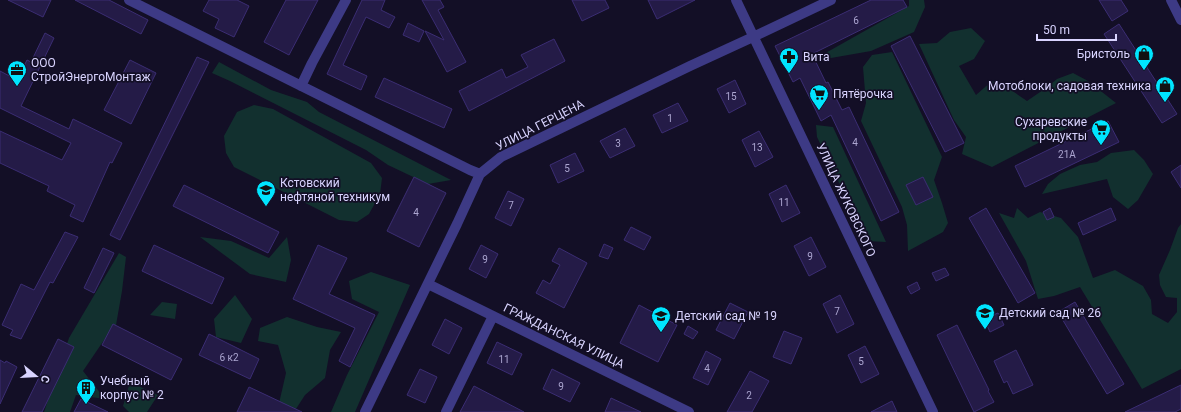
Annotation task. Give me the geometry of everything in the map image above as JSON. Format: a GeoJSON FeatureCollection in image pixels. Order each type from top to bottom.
{"type":"FeatureCollection","features":[{"type":"Feature","properties":{"kind":"street"},"geometry":{"type":"LineString","coordinates":[[129,0],[480,174]]}},
{"type":"Feature","properties":{"kind":"street"},"geometry":{"type":"LineString","coordinates":[[301,86],[346,0]]}},
{"type":"Feature","properties":{"kind":"street","name":"УЛИЦА ЖУКОВСКОГО"},"geometry":{"type":"LineString","coordinates":[[736,0],[933,412]]}},
{"type":"Feature","properties":{"kind":"street","name":"УЛИЦА ГЕРЦЕНА"},"geometry":{"type":"LineString","coordinates":[[365,412],[458,224],[480,174],[501,157],[831,0]]}},
{"type":"Feature","properties":{"kind":"street"},"geometry":{"type":"LineString","coordinates":[[1171,0],[1181,20]]}},
{"type":"Feature","properties":{"kind":"street","name":"ГРАЖДАНСКАЯ УЛИЦА"},"geometry":{"type":"LineString","coordinates":[[428,284],[688,412]]}},
{"type":"Feature","properties":{"kind":"street"},"geometry":{"type":"LineString","coordinates":[[446,412],[493,316]]}},
{"type":"Feature","properties":{"kind":"green space"},"geometry":{"type":"Polygon","coordinates":[[[909,0],[924,0],[925,7],[914,32],[871,51],[831,58],[822,55],[909,6],[909,0]]]}},
{"type":"Feature","properties":{"kind":"green space"},"geometry":{"type":"Polygon","coordinates":[[[971,28],[985,41],[974,59],[959,66],[976,95],[992,81],[1008,88],[1027,101],[1057,79],[1073,73],[1088,81],[1116,103],[992,167],[962,154],[966,137],[954,120],[919,44],[937,43],[950,32],[971,28]]]}},
{"type":"Feature","properties":{"kind":"green space"},"geometry":{"type":"Polygon","coordinates":[[[892,52],[942,157],[934,180],[948,223],[943,232],[908,251],[907,225],[902,207],[861,121],[866,103],[863,67],[872,55],[892,52]]]}},
{"type":"Feature","properties":{"kind":"green space"},"geometry":{"type":"Polygon","coordinates":[[[219,62],[271,90],[307,102],[319,112],[451,180],[428,184],[388,165],[366,150],[212,73],[219,62]]]}},
{"type":"Feature","properties":{"kind":"green space"},"geometry":{"type":"Polygon","coordinates":[[[254,105],[273,109],[371,163],[382,178],[380,194],[369,214],[357,222],[339,220],[234,167],[226,153],[224,136],[237,112],[254,105]]]}},
{"type":"Feature","properties":{"kind":"green space"},"geometry":{"type":"Polygon","coordinates":[[[816,125],[833,127],[886,242],[867,241],[817,137],[816,125]]]}},
{"type":"Feature","properties":{"kind":"green space"},"geometry":{"type":"Polygon","coordinates":[[[1134,150],[1144,160],[1153,174],[1138,200],[1128,209],[1113,197],[1107,179],[1042,194],[1048,184],[1060,174],[1080,165],[1097,162],[1111,153],[1134,150]]]}},
{"type":"Feature","properties":{"kind":"green space"},"geometry":{"type":"Polygon","coordinates":[[[1017,208],[1028,218],[1040,212],[1061,218],[1078,237],[1093,278],[1115,270],[1143,286],[1151,300],[1152,314],[1168,323],[1177,312],[1177,298],[1166,297],[1160,285],[1159,275],[1181,224],[1181,369],[1142,389],[1080,287],[1054,296],[1038,299],[1026,261],[999,213],[1014,218],[1017,208]]]}},
{"type":"Feature","properties":{"kind":"green space"},"geometry":{"type":"Polygon","coordinates":[[[200,237],[231,241],[269,258],[287,237],[291,260],[286,282],[250,274],[200,237]]]}},
{"type":"Feature","properties":{"kind":"green space"},"geometry":{"type":"Polygon","coordinates":[[[119,253],[126,257],[116,325],[83,371],[105,399],[76,395],[70,412],[44,412],[69,338],[119,253]]]}},
{"type":"Feature","properties":{"kind":"green space"},"geometry":{"type":"Polygon","coordinates":[[[371,272],[410,285],[355,412],[331,412],[347,375],[379,312],[352,299],[349,281],[371,272]]]}},
{"type":"Feature","properties":{"kind":"green space"},"geometry":{"type":"Polygon","coordinates":[[[235,295],[252,319],[241,343],[216,337],[214,319],[235,295]]]}},
{"type":"Feature","properties":{"kind":"green space"},"geometry":{"type":"Polygon","coordinates":[[[162,302],[177,304],[175,319],[150,315],[162,302]]]}},
{"type":"Feature","properties":{"kind":"green space"},"geometry":{"type":"Polygon","coordinates":[[[287,317],[317,327],[341,332],[330,350],[325,378],[305,395],[294,412],[277,412],[286,373],[278,345],[258,341],[260,328],[287,317]]]}},
{"type":"Feature","properties":{"kind":"green space"},"geometry":{"type":"Polygon","coordinates":[[[130,382],[158,395],[147,412],[129,412],[123,406],[130,382]]]}},
{"type":"Feature","properties":{"kind":"building"},"geometry":{"type":"Polygon","coordinates":[[[8,0],[51,0],[43,17],[8,0]]]}},
{"type":"Feature","properties":{"kind":"building"},"geometry":{"type":"Polygon","coordinates":[[[75,0],[109,0],[148,20],[141,34],[75,0]]]}},
{"type":"Feature","properties":{"kind":"building"},"geometry":{"type":"Polygon","coordinates":[[[209,0],[237,0],[249,6],[234,37],[215,28],[219,19],[203,11],[209,0]]]}},
{"type":"Feature","properties":{"kind":"building"},"geometry":{"type":"Polygon","coordinates":[[[286,0],[318,0],[289,55],[264,42],[286,0]]]}},
{"type":"Feature","properties":{"kind":"building"},"geometry":{"type":"Polygon","coordinates":[[[362,0],[385,0],[381,10],[395,17],[389,28],[366,17],[343,65],[367,76],[361,90],[327,74],[362,0]]]}},
{"type":"Feature","properties":{"kind":"building"},"geometry":{"type":"Polygon","coordinates":[[[422,0],[440,0],[444,7],[438,10],[466,62],[447,72],[425,31],[444,40],[422,0]]]}},
{"type":"Feature","properties":{"kind":"building"},"geometry":{"type":"Polygon","coordinates":[[[572,0],[605,0],[609,8],[582,21],[572,0]]]}},
{"type":"Feature","properties":{"kind":"building"},"geometry":{"type":"Polygon","coordinates":[[[648,0],[695,0],[657,19],[648,0]]]}},
{"type":"Feature","properties":{"kind":"building"},"geometry":{"type":"Polygon","coordinates":[[[871,0],[903,0],[907,7],[812,54],[826,83],[828,82],[842,110],[849,107],[899,212],[881,221],[831,115],[821,121],[800,78],[793,82],[775,46],[871,0]]]}},
{"type":"Feature","properties":{"kind":"building"},"geometry":{"type":"Polygon","coordinates":[[[1099,0],[1121,0],[1128,11],[1112,21],[1099,0]]]}},
{"type":"Feature","properties":{"kind":"building"},"geometry":{"type":"Polygon","coordinates":[[[408,23],[424,31],[419,42],[403,35],[408,23]]]}},
{"type":"Feature","properties":{"kind":"building"},"geometry":{"type":"Polygon","coordinates":[[[1119,24],[1177,114],[1162,123],[1104,34],[1119,24]]]}},
{"type":"Feature","properties":{"kind":"building"},"geometry":{"type":"Polygon","coordinates":[[[45,33],[54,38],[21,106],[69,129],[73,119],[122,143],[112,163],[110,162],[83,222],[70,216],[75,205],[47,191],[49,186],[0,163],[0,131],[62,160],[71,143],[0,108],[0,71],[17,80],[27,60],[31,62],[45,33]]]}},
{"type":"Feature","properties":{"kind":"building"},"geometry":{"type":"Polygon","coordinates":[[[910,36],[964,143],[945,152],[891,46],[910,36]]]}},
{"type":"Feature","properties":{"kind":"building"},"geometry":{"type":"Polygon","coordinates":[[[554,39],[565,61],[469,111],[459,91],[502,69],[506,78],[528,67],[521,55],[554,39]]]}},
{"type":"Feature","properties":{"kind":"building"},"geometry":{"type":"Polygon","coordinates":[[[197,57],[209,62],[120,240],[110,235],[197,57]]]}},
{"type":"Feature","properties":{"kind":"building"},"geometry":{"type":"Polygon","coordinates":[[[130,60],[156,73],[131,124],[104,110],[130,60]]]}},
{"type":"Feature","properties":{"kind":"building"},"geometry":{"type":"Polygon","coordinates":[[[384,78],[452,109],[444,128],[375,97],[384,78]]]}},
{"type":"Feature","properties":{"kind":"building"},"geometry":{"type":"Polygon","coordinates":[[[735,80],[746,104],[729,113],[717,89],[735,80]]]}},
{"type":"Feature","properties":{"kind":"building"},"geometry":{"type":"Polygon","coordinates":[[[678,103],[688,121],[662,133],[653,115],[678,103]]]}},
{"type":"Feature","properties":{"kind":"building"},"geometry":{"type":"Polygon","coordinates":[[[1108,121],[1119,142],[1025,187],[1015,166],[1108,121]]]}},
{"type":"Feature","properties":{"kind":"building"},"geometry":{"type":"Polygon","coordinates":[[[625,128],[635,146],[610,158],[600,141],[625,128]]]}},
{"type":"Feature","properties":{"kind":"building"},"geometry":{"type":"Polygon","coordinates":[[[759,131],[773,157],[755,167],[742,140],[759,131]]]}},
{"type":"Feature","properties":{"kind":"building"},"geometry":{"type":"Polygon","coordinates":[[[575,153],[584,171],[558,183],[550,165],[575,153]]]}},
{"type":"Feature","properties":{"kind":"building"},"geometry":{"type":"Polygon","coordinates":[[[1181,165],[1181,188],[1171,172],[1181,165]]]}},
{"type":"Feature","properties":{"kind":"building"},"geometry":{"type":"Polygon","coordinates":[[[414,177],[446,193],[419,247],[387,231],[414,177]]]}},
{"type":"Feature","properties":{"kind":"building"},"geometry":{"type":"Polygon","coordinates":[[[923,177],[933,197],[916,205],[906,185],[923,177]]]}},
{"type":"Feature","properties":{"kind":"building"},"geometry":{"type":"Polygon","coordinates":[[[184,185],[279,232],[268,253],[173,206],[184,185]]]}},
{"type":"Feature","properties":{"kind":"building"},"geometry":{"type":"Polygon","coordinates":[[[786,185],[800,213],[782,222],[769,194],[786,185]]]}},
{"type":"Feature","properties":{"kind":"building"},"geometry":{"type":"Polygon","coordinates":[[[508,191],[524,199],[511,226],[495,218],[508,191]]]}},
{"type":"Feature","properties":{"kind":"building"},"geometry":{"type":"Polygon","coordinates":[[[986,208],[1035,293],[1018,303],[969,218],[986,208]]]}},
{"type":"Feature","properties":{"kind":"building"},"geometry":{"type":"Polygon","coordinates":[[[1050,208],[1054,217],[1047,220],[1043,212],[1050,208]]]}},
{"type":"Feature","properties":{"kind":"building"},"geometry":{"type":"Polygon","coordinates":[[[1111,208],[1116,220],[1083,235],[1078,223],[1111,208]]]}},
{"type":"Feature","properties":{"kind":"building"},"geometry":{"type":"Polygon","coordinates":[[[631,227],[651,237],[644,250],[624,240],[631,227]]]}},
{"type":"Feature","properties":{"kind":"building"},"geometry":{"type":"Polygon","coordinates":[[[65,232],[78,237],[53,283],[50,282],[21,339],[10,335],[13,330],[2,325],[21,284],[34,290],[65,232]]]}},
{"type":"Feature","properties":{"kind":"building"},"geometry":{"type":"Polygon","coordinates":[[[811,237],[826,267],[809,276],[794,246],[811,237]]]}},
{"type":"Feature","properties":{"kind":"building"},"geometry":{"type":"Polygon","coordinates":[[[604,244],[613,248],[608,259],[599,256],[604,244]]]}},
{"type":"Feature","properties":{"kind":"building"},"geometry":{"type":"Polygon","coordinates":[[[154,245],[224,278],[212,304],[142,271],[154,245]]]}},
{"type":"Feature","properties":{"kind":"building"},"geometry":{"type":"Polygon","coordinates":[[[318,245],[347,258],[329,294],[375,315],[350,367],[339,361],[355,328],[293,299],[318,245]]]}},
{"type":"Feature","properties":{"kind":"building"},"geometry":{"type":"Polygon","coordinates":[[[481,245],[498,254],[486,278],[469,269],[481,245]]]}},
{"type":"Feature","properties":{"kind":"building"},"geometry":{"type":"Polygon","coordinates":[[[103,248],[114,253],[94,293],[84,288],[103,248]]]}},
{"type":"Feature","properties":{"kind":"building"},"geometry":{"type":"Polygon","coordinates":[[[559,248],[587,263],[564,308],[536,293],[543,280],[550,284],[560,265],[552,261],[559,248]]]}},
{"type":"Feature","properties":{"kind":"building"},"geometry":{"type":"Polygon","coordinates":[[[945,268],[949,275],[936,281],[932,273],[945,268]]]}},
{"type":"Feature","properties":{"kind":"building"},"geometry":{"type":"Polygon","coordinates":[[[917,282],[920,289],[911,294],[907,287],[917,282]]]}},
{"type":"Feature","properties":{"kind":"building"},"geometry":{"type":"Polygon","coordinates":[[[840,295],[854,324],[837,333],[823,304],[840,295]]]}},
{"type":"Feature","properties":{"kind":"building"},"geometry":{"type":"Polygon","coordinates":[[[1075,302],[1124,384],[1107,394],[1058,312],[1075,302]]]}},
{"type":"Feature","properties":{"kind":"building"},"geometry":{"type":"Polygon","coordinates":[[[730,303],[748,312],[734,339],[716,330],[730,303]]]}},
{"type":"Feature","properties":{"kind":"building"},"geometry":{"type":"Polygon","coordinates":[[[639,305],[677,325],[658,362],[620,343],[639,305]]]}},
{"type":"Feature","properties":{"kind":"building"},"geometry":{"type":"Polygon","coordinates":[[[998,313],[1004,325],[990,332],[984,319],[998,313]]]}},
{"type":"Feature","properties":{"kind":"building"},"geometry":{"type":"Polygon","coordinates":[[[445,319],[462,328],[449,354],[432,345],[445,319]]]}},
{"type":"Feature","properties":{"kind":"building"},"geometry":{"type":"Polygon","coordinates":[[[113,324],[182,359],[171,380],[102,345],[113,324]]]}},
{"type":"Feature","properties":{"kind":"building"},"geometry":{"type":"Polygon","coordinates":[[[957,325],[994,402],[974,412],[937,335],[957,325]]]}},
{"type":"Feature","properties":{"kind":"building"},"geometry":{"type":"Polygon","coordinates":[[[688,326],[698,332],[693,339],[684,334],[688,326]]]}},
{"type":"Feature","properties":{"kind":"building"},"geometry":{"type":"Polygon","coordinates":[[[784,331],[802,338],[791,364],[773,357],[784,331]]]}},
{"type":"Feature","properties":{"kind":"building"},"geometry":{"type":"Polygon","coordinates":[[[209,334],[259,359],[250,379],[199,355],[209,334]]]}},
{"type":"Feature","properties":{"kind":"building"},"geometry":{"type":"Polygon","coordinates":[[[58,339],[74,347],[42,412],[22,412],[58,339]]]}},
{"type":"Feature","properties":{"kind":"building"},"geometry":{"type":"Polygon","coordinates":[[[497,342],[522,354],[512,375],[487,363],[497,342]]]}},
{"type":"Feature","properties":{"kind":"building"},"geometry":{"type":"Polygon","coordinates":[[[865,346],[879,374],[861,383],[848,355],[865,346]]]}},
{"type":"Feature","properties":{"kind":"building"},"geometry":{"type":"Polygon","coordinates":[[[1016,350],[1033,385],[1013,394],[1007,381],[1004,383],[994,361],[1016,350]]]}},
{"type":"Feature","properties":{"kind":"building"},"geometry":{"type":"Polygon","coordinates":[[[706,351],[721,359],[708,385],[693,378],[706,351]]]}},
{"type":"Feature","properties":{"kind":"building"},"geometry":{"type":"Polygon","coordinates":[[[0,360],[5,363],[6,361],[17,367],[0,404],[0,360]]]}},
{"type":"Feature","properties":{"kind":"building"},"geometry":{"type":"Polygon","coordinates":[[[420,369],[437,377],[425,403],[407,395],[420,369]]]}},
{"type":"Feature","properties":{"kind":"building"},"geometry":{"type":"Polygon","coordinates":[[[552,369],[580,383],[570,402],[543,389],[552,369]]]}},
{"type":"Feature","properties":{"kind":"building"},"geometry":{"type":"Polygon","coordinates":[[[750,371],[769,381],[752,412],[727,412],[750,371]]]}},
{"type":"Feature","properties":{"kind":"building"},"geometry":{"type":"Polygon","coordinates":[[[1181,385],[1181,409],[1175,412],[1125,412],[1181,385]]]}},
{"type":"Feature","properties":{"kind":"building"},"geometry":{"type":"Polygon","coordinates":[[[474,386],[524,412],[460,412],[474,386]]]}},
{"type":"Feature","properties":{"kind":"building"},"geometry":{"type":"Polygon","coordinates":[[[249,387],[302,412],[237,412],[249,387]]]}},
{"type":"Feature","properties":{"kind":"building"},"geometry":{"type":"Polygon","coordinates":[[[611,398],[641,412],[605,412],[611,398]]]}},
{"type":"Feature","properties":{"kind":"building","name":"Учебный корпус № 2"},"geometry":{"type":"Polygon","coordinates":[[[81,399],[108,412],[74,412],[81,399]]]}},
{"type":"Feature","properties":{"kind":"building"},"geometry":{"type":"Polygon","coordinates":[[[892,401],[897,412],[871,412],[892,401]]]}},
{"type":"Feature","properties":{"kind":"place","name":"Бристоль"},"geometry":{"type":"Point","coordinates":[1144,71]}},
{"type":"Feature","properties":{"kind":"place","name":"Вита"},"geometry":{"type":"Point","coordinates":[789,74]}},
{"type":"Feature","properties":{"kind":"place","name":"ООО СтройЭнергоМонтаж"},"geometry":{"type":"Point","coordinates":[17,87]}},
{"type":"Feature","properties":{"kind":"place","name":"Мотоблоки, садовая техника"},"geometry":{"type":"Point","coordinates":[1165,103]}},
{"type":"Feature","properties":{"kind":"place","name":"Пятёрочка"},"geometry":{"type":"Point","coordinates":[819,111]}},
{"type":"Feature","properties":{"kind":"place","name":"Сухаревские продукты"},"geometry":{"type":"Point","coordinates":[1101,146]}},
{"type":"Feature","properties":{"kind":"place","name":"Кстовский нефтяной техникум"},"geometry":{"type":"Point","coordinates":[266,207]}},
{"type":"Feature","properties":{"kind":"place","name":"Детский сад № 26"},"geometry":{"type":"Point","coordinates":[985,330]}},
{"type":"Feature","properties":{"kind":"place","name":"Детский сад № 19"},"geometry":{"type":"Point","coordinates":[661,333]}},
{"type":"Feature","properties":{"kind":"place","name":"Учебный корпус № 2"},"geometry":{"type":"Point","coordinates":[86,405]}}]}
